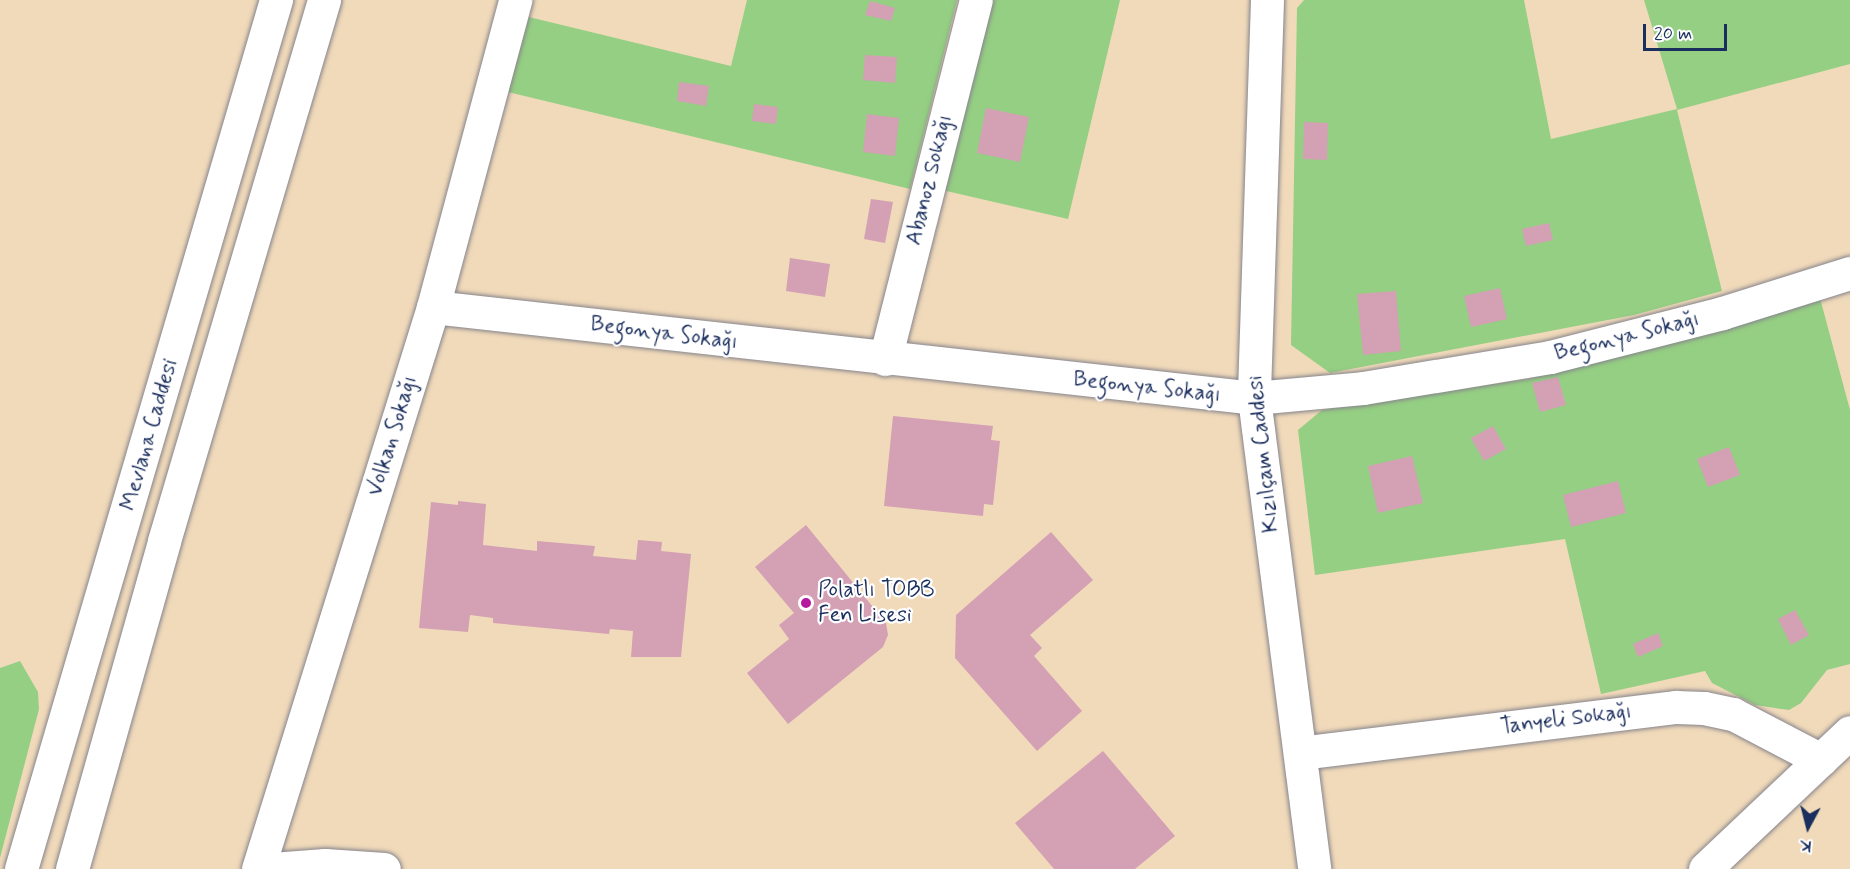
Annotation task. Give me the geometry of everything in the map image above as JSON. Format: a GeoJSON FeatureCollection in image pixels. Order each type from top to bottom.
{"type":"FeatureCollection","features":[{"type":"Feature","properties":{"kind":"street","name":"Mevlana Caddesi"},"geometry":{"type":"LineString","coordinates":[[21,869],[276,0]]}},
{"type":"Feature","properties":{"kind":"street","name":"Mevlana Caddesi"},"geometry":{"type":"LineString","coordinates":[[72,869],[164,541],[324,0]]}},
{"type":"Feature","properties":{"kind":"street","name":"Volkan Sokağı"},"geometry":{"type":"LineString","coordinates":[[258,869],[433,307],[515,0]]}},
{"type":"Feature","properties":{"kind":"street","name":"Abanoz Sokağı"},"geometry":{"type":"LineString","coordinates":[[885,359],[976,0]]}},
{"type":"Feature","properties":{"kind":"street","name":"Kızılçam Caddesi"},"geometry":{"type":"LineString","coordinates":[[1266,0],[1254,398],[1314,869]]}},
{"type":"Feature","properties":{"kind":"street","name":"Begonya Sokağı"},"geometry":{"type":"LineString","coordinates":[[433,307],[885,359],[1254,398],[1363,388],[1550,357],[1711,316],[1850,273]]}},
{"type":"Feature","properties":{"kind":"street","name":"Tanyeli Sokağı"},"geometry":{"type":"LineString","coordinates":[[1300,753],[1676,707],[1704,708],[1733,714],[1821,760]]}},
{"type":"Feature","properties":{"kind":"street"},"geometry":{"type":"LineString","coordinates":[[1705,869],[1850,732]]}},
{"type":"Feature","properties":{"kind":"street"},"geometry":{"type":"LineString","coordinates":[[272,869],[337,865],[384,869]]}},
{"type":"Feature","properties":{"kind":"green space"},"geometry":{"type":"Polygon","coordinates":[[[747,0],[957,0],[910,189],[508,92],[529,17],[731,66],[747,0]]]}},
{"type":"Feature","properties":{"kind":"green space"},"geometry":{"type":"Polygon","coordinates":[[[988,0],[1120,0],[1068,219],[942,190],[988,0]]]}},
{"type":"Feature","properties":{"kind":"green space"},"geometry":{"type":"Polygon","coordinates":[[[1304,0],[1524,0],[1551,139],[1677,109],[1644,0],[1850,0],[1850,64],[1677,110],[1722,291],[1634,315],[1330,373],[1291,345],[1297,8],[1304,0]]]}},
{"type":"Feature","properties":{"kind":"green space"},"geometry":{"type":"Polygon","coordinates":[[[1820,298],[1850,410],[1850,664],[1827,670],[1801,703],[1789,710],[1755,705],[1712,683],[1705,671],[1601,694],[1565,539],[1315,575],[1298,430],[1322,410],[1528,379],[1725,329],[1820,298]]]}},
{"type":"Feature","properties":{"kind":"green space"},"geometry":{"type":"Polygon","coordinates":[[[20,661],[38,692],[39,709],[0,858],[0,668],[20,661]]]}},
{"type":"Feature","properties":{"kind":"building"},"geometry":{"type":"Polygon","coordinates":[[[870,1],[895,8],[891,21],[865,15],[870,1]]]}},
{"type":"Feature","properties":{"kind":"building"},"geometry":{"type":"Polygon","coordinates":[[[865,55],[897,57],[895,83],[863,80],[865,55]]]}},
{"type":"Feature","properties":{"kind":"building"},"geometry":{"type":"Polygon","coordinates":[[[679,82],[709,86],[706,106],[677,101],[679,82]]]}},
{"type":"Feature","properties":{"kind":"building"},"geometry":{"type":"Polygon","coordinates":[[[754,104],[778,107],[776,124],[752,121],[754,104]]]}},
{"type":"Feature","properties":{"kind":"building"},"geometry":{"type":"Polygon","coordinates":[[[986,108],[1029,117],[1020,162],[977,153],[986,108]]]}},
{"type":"Feature","properties":{"kind":"building"},"geometry":{"type":"Polygon","coordinates":[[[867,114],[899,118],[895,156],[863,152],[867,114]]]}},
{"type":"Feature","properties":{"kind":"building"},"geometry":{"type":"Polygon","coordinates":[[[1304,122],[1328,123],[1327,160],[1303,159],[1304,122]]]}},
{"type":"Feature","properties":{"kind":"building"},"geometry":{"type":"Polygon","coordinates":[[[871,199],[893,202],[885,243],[864,239],[871,199]]]}},
{"type":"Feature","properties":{"kind":"building"},"geometry":{"type":"Polygon","coordinates":[[[1549,223],[1553,240],[1526,246],[1522,229],[1549,223]]]}},
{"type":"Feature","properties":{"kind":"building"},"geometry":{"type":"Polygon","coordinates":[[[790,258],[830,264],[825,297],[786,291],[790,258]]]}},
{"type":"Feature","properties":{"kind":"building"},"geometry":{"type":"Polygon","coordinates":[[[1500,288],[1507,319],[1471,327],[1464,296],[1500,288]]]}},
{"type":"Feature","properties":{"kind":"building"},"geometry":{"type":"Polygon","coordinates":[[[1396,291],[1401,351],[1363,355],[1357,294],[1396,291]]]}},
{"type":"Feature","properties":{"kind":"building"},"geometry":{"type":"Polygon","coordinates":[[[1558,377],[1566,405],[1540,412],[1532,383],[1558,377]]]}},
{"type":"Feature","properties":{"kind":"building"},"geometry":{"type":"Polygon","coordinates":[[[893,416],[993,426],[991,440],[1000,441],[993,505],[984,504],[983,516],[884,506],[893,416]]]}},
{"type":"Feature","properties":{"kind":"building"},"geometry":{"type":"Polygon","coordinates":[[[1493,426],[1506,449],[1484,461],[1471,438],[1493,426]]]}},
{"type":"Feature","properties":{"kind":"building"},"geometry":{"type":"Polygon","coordinates":[[[1729,447],[1740,475],[1708,487],[1697,459],[1729,447]]]}},
{"type":"Feature","properties":{"kind":"building"},"geometry":{"type":"Polygon","coordinates":[[[1412,456],[1423,503],[1378,513],[1368,466],[1412,456]]]}},
{"type":"Feature","properties":{"kind":"building"},"geometry":{"type":"Polygon","coordinates":[[[1618,481],[1626,513],[1571,527],[1563,495],[1618,481]]]}},
{"type":"Feature","properties":{"kind":"building"},"geometry":{"type":"Polygon","coordinates":[[[458,501],[486,504],[483,545],[537,551],[537,541],[595,546],[593,556],[636,560],[638,540],[662,542],[661,551],[691,554],[681,657],[631,657],[633,631],[610,629],[609,634],[493,623],[493,618],[470,615],[468,632],[419,628],[431,502],[458,505],[458,501]]]}},
{"type":"Feature","properties":{"kind":"building"},"geometry":{"type":"Polygon","coordinates":[[[806,525],[886,623],[888,635],[883,647],[788,724],[747,673],[789,639],[779,625],[794,613],[755,567],[806,525]]]}},
{"type":"Feature","properties":{"kind":"building"},"geometry":{"type":"Polygon","coordinates":[[[1051,532],[1093,580],[1030,635],[1042,648],[1034,656],[1082,711],[1037,751],[955,658],[956,615],[1051,532]]]}},
{"type":"Feature","properties":{"kind":"building"},"geometry":{"type":"Polygon","coordinates":[[[1795,610],[1809,635],[1791,645],[1778,619],[1795,610]]]}},
{"type":"Feature","properties":{"kind":"building"},"geometry":{"type":"Polygon","coordinates":[[[1658,633],[1663,646],[1638,657],[1633,644],[1658,633]]]}},
{"type":"Feature","properties":{"kind":"building"},"geometry":{"type":"Polygon","coordinates":[[[1103,751],[1175,836],[1135,869],[1054,869],[1015,823],[1103,751]]]}},
{"type":"Feature","properties":{"kind":"place","name":"Polatlı TOBB Fen Lisesi"},"geometry":{"type":"Point","coordinates":[806,603]}}]}
